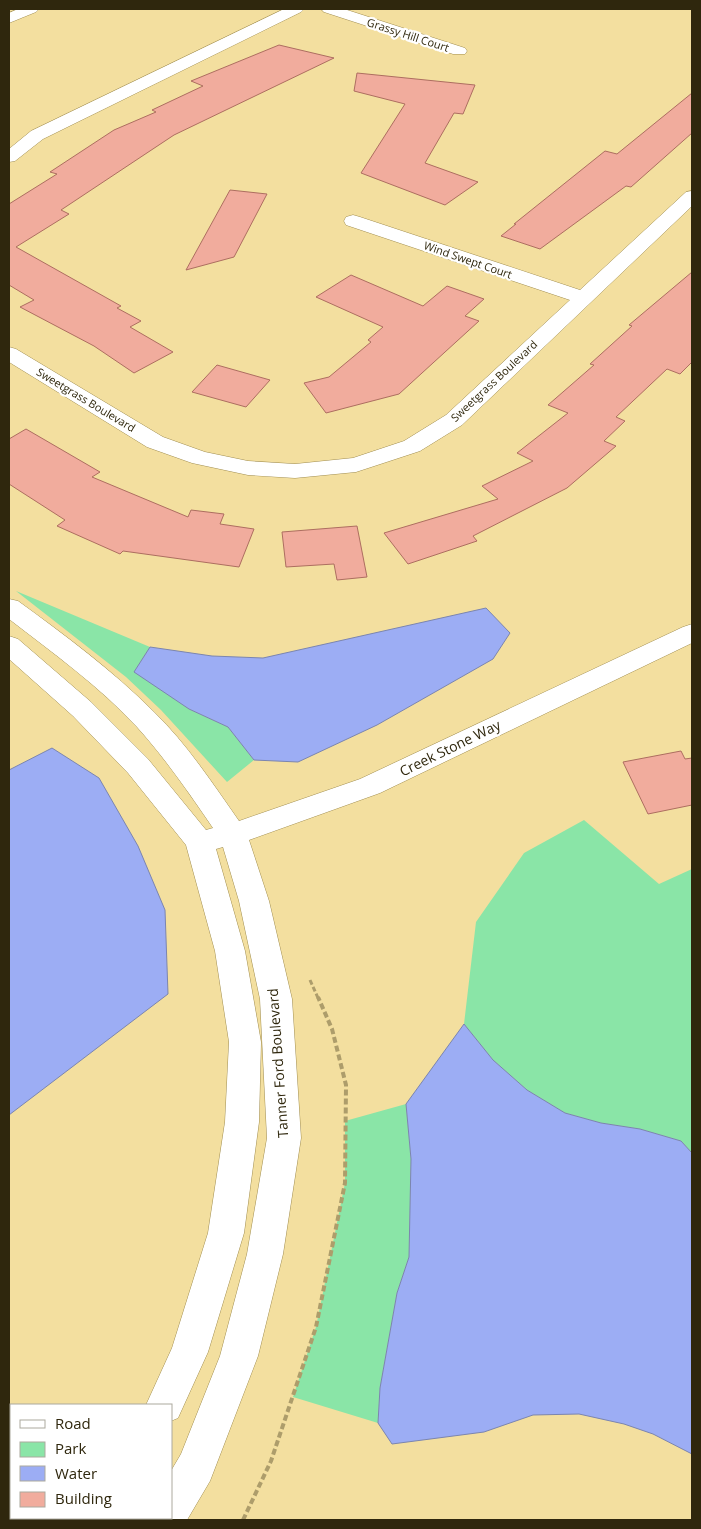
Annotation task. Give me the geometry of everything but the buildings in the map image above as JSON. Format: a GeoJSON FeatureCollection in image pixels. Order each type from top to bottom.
{"type":"FeatureCollection","features":[{"type":"Feature","properties":{"kind":"street"},"geometry":{"type":"LineString","coordinates":[[9,18],[31,9]]}},
{"type":"Feature","properties":{"kind":"street"},"geometry":{"type":"LineString","coordinates":[[9,157],[37,135],[296,9]]}},
{"type":"Feature","properties":{"kind":"street","name":"Grassy Hill Court"},"geometry":{"type":"LineString","coordinates":[[329,9],[459,51]]}},
{"type":"Feature","properties":{"kind":"street","name":"Sweetgrass Boulevard"},"geometry":{"type":"LineString","coordinates":[[9,353],[155,442],[200,458],[248,468],[295,470],[356,465],[412,446],[454,420],[692,196]]}},
{"type":"Feature","properties":{"kind":"street","name":"Wind Swept Court"},"geometry":{"type":"LineString","coordinates":[[353,221],[583,298]]}},
{"type":"Feature","properties":{"kind":"street","name":"Tanner Ford Boulevard"},"geometry":{"type":"LineString","coordinates":[[9,607],[81,660],[146,720],[191,775],[233,834],[254,901],[276,999],[284,1138],[265,1254],[239,1356],[196,1467],[172,1507]]}},
{"type":"Feature","properties":{"kind":"street","name":"Creek Stone Way"},"geometry":{"type":"LineString","coordinates":[[199,841],[233,834],[370,786],[692,633]]}},
{"type":"Feature","properties":{"kind":"street"},"geometry":{"type":"LineString","coordinates":[[9,645],[82,709],[117,744],[138,766],[199,841],[230,951],[245,1042],[242,1122],[226,1233],[189,1352],[165,1404]]}},
{"type":"Feature","properties":{"kind":"green space"},"geometry":{"type":"Polygon","coordinates":[[[16,591],[150,647],[135,671],[189,709],[228,727],[254,760],[227,782],[161,710],[126,677],[16,591]]]}},
{"type":"Feature","properties":{"kind":"green space"},"geometry":{"type":"Polygon","coordinates":[[[584,820],[659,884],[692,869],[692,1153],[681,1141],[640,1129],[601,1123],[565,1113],[527,1090],[493,1060],[464,1024],[476,922],[524,853],[584,820]]]}},
{"type":"Feature","properties":{"kind":"green space"},"geometry":{"type":"Polygon","coordinates":[[[406,1104],[411,1159],[409,1257],[397,1293],[380,1388],[378,1423],[293,1397],[316,1327],[345,1183],[345,1121],[406,1104]]]}},
{"type":"Feature","properties":{"kind":"water"},"geometry":{"type":"Polygon","coordinates":[[[486,608],[510,633],[493,659],[377,725],[298,762],[254,760],[228,727],[189,709],[134,672],[150,647],[212,656],[263,658],[486,608]]]}},
{"type":"Feature","properties":{"kind":"water"},"geometry":{"type":"Polygon","coordinates":[[[52,748],[99,778],[138,846],[165,910],[168,994],[9,1115],[9,770],[52,748]]]}},
{"type":"Feature","properties":{"kind":"water"},"geometry":{"type":"Polygon","coordinates":[[[464,1024],[493,1060],[527,1090],[565,1113],[601,1123],[640,1129],[681,1141],[692,1153],[692,1454],[653,1434],[624,1424],[579,1414],[533,1415],[484,1432],[392,1444],[378,1423],[380,1388],[397,1293],[409,1257],[411,1159],[406,1104],[464,1024]]]}}]}
